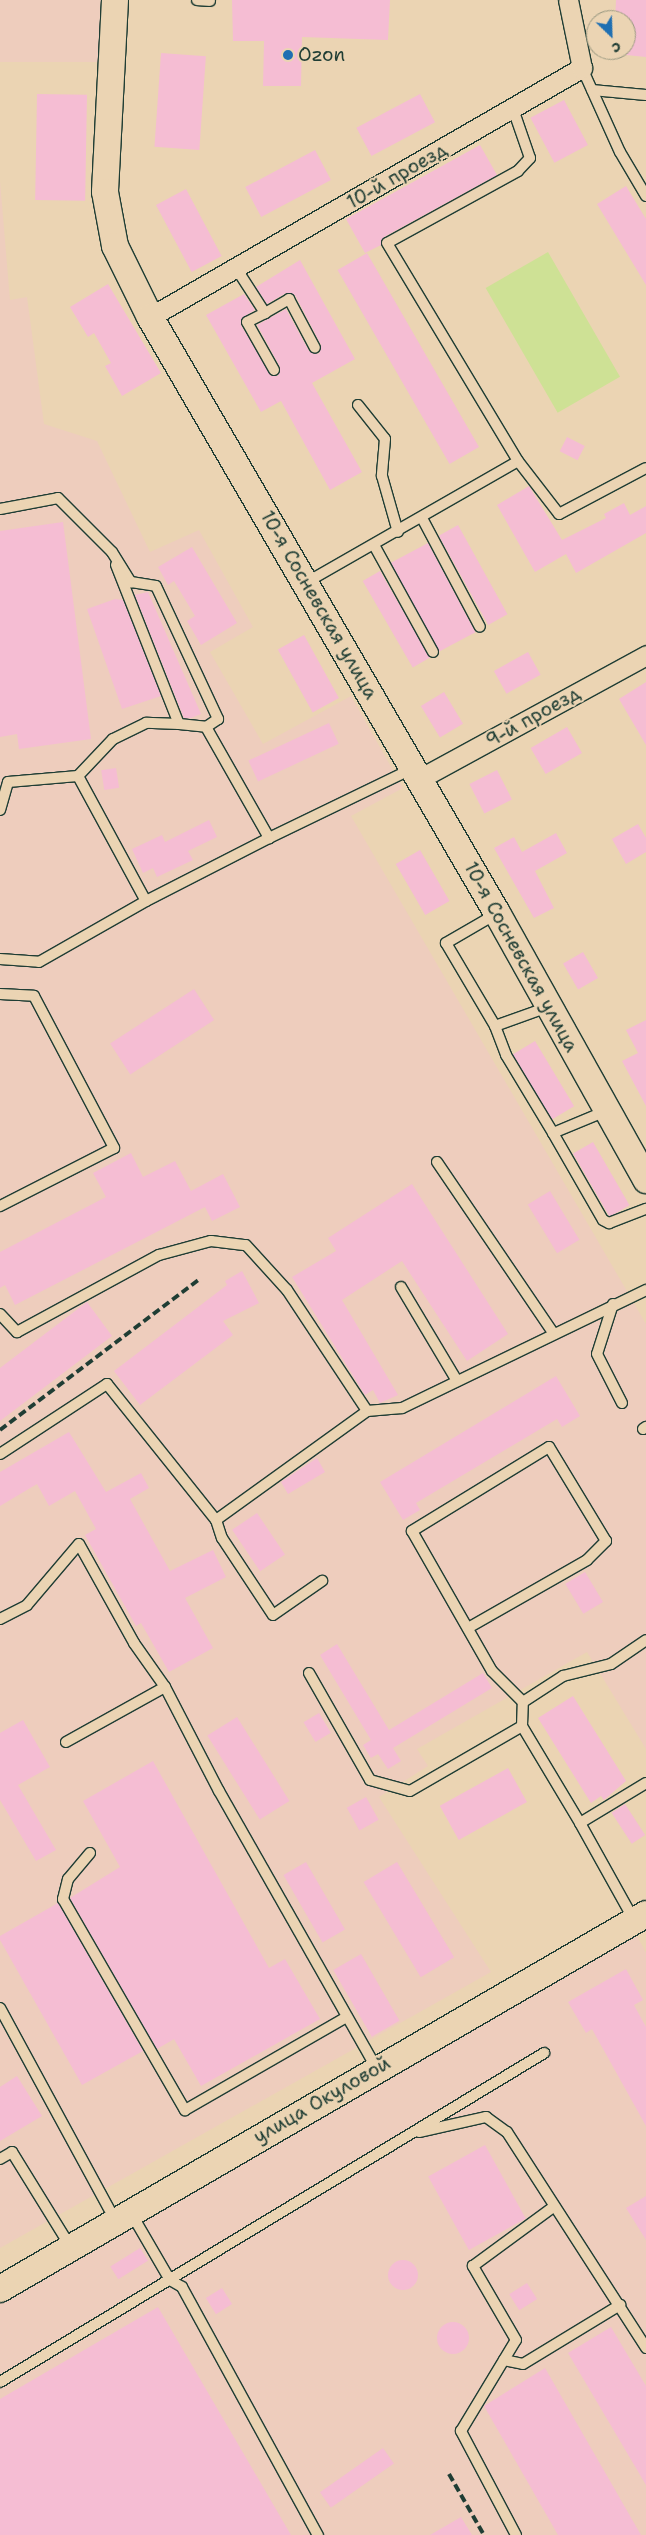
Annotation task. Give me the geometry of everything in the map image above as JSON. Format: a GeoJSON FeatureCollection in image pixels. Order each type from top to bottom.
{"type":"FeatureCollection","features":[{"type":"Feature","properties":{"kind":"street","name":"10-я Сосневская улица"},"geometry":{"type":"LineString","coordinates":[[115,0],[105,192],[108,223],[150,317],[307,582],[497,913],[646,1180]]}},
{"type":"Feature","properties":{"kind":"street"},"geometry":{"type":"LineString","coordinates":[[568,0],[582,68]]}},
{"type":"Feature","properties":{"kind":"street","name":"10-й проезд"},"geometry":{"type":"LineString","coordinates":[[150,317],[582,68]]}},
{"type":"Feature","properties":{"kind":"street","name":"9-й проезд"},"geometry":{"type":"LineString","coordinates":[[416,774],[646,656]]}},
{"type":"Feature","properties":{"kind":"street","name":"улица Окуловой"},"geometry":{"type":"LineString","coordinates":[[0,2288],[643,1917]]}},
{"type":"Feature","properties":{"kind":"lane"},"geometry":{"type":"LineString","coordinates":[[197,0],[210,1]]}},
{"type":"Feature","properties":{"kind":"lane"},"geometry":{"type":"LineString","coordinates":[[582,68],[646,196]]}},
{"type":"Feature","properties":{"kind":"lane"},"geometry":{"type":"LineString","coordinates":[[592,90],[646,95]]}},
{"type":"Feature","properties":{"kind":"lane"},"geometry":{"type":"LineString","coordinates":[[513,109],[530,158],[518,172],[387,243],[518,461],[559,514],[646,468]]}},
{"type":"Feature","properties":{"kind":"lane"},"geometry":{"type":"LineString","coordinates":[[236,268],[265,313]]}},
{"type":"Feature","properties":{"kind":"lane"},"geometry":{"type":"LineString","coordinates":[[274,370],[247,322],[289,299],[315,348]]}},
{"type":"Feature","properties":{"kind":"lane"},"geometry":{"type":"LineString","coordinates":[[358,405],[385,440],[382,476],[398,532]]}},
{"type":"Feature","properties":{"kind":"lane"},"geometry":{"type":"LineString","coordinates":[[307,582],[398,532],[518,461]]}},
{"type":"Feature","properties":{"kind":"lane"},"geometry":{"type":"LineString","coordinates":[[0,509],[58,498],[112,552],[132,582],[156,586],[218,719],[206,727],[146,723],[113,739],[78,776],[8,782],[0,810]]}},
{"type":"Feature","properties":{"kind":"lane"},"geometry":{"type":"LineString","coordinates":[[422,518],[480,626]]}},
{"type":"Feature","properties":{"kind":"lane"},"geometry":{"type":"LineString","coordinates":[[374,545],[433,652]]}},
{"type":"Feature","properties":{"kind":"lane"},"geometry":{"type":"LineString","coordinates":[[112,552],[179,724]]}},
{"type":"Feature","properties":{"kind":"lane"},"geometry":{"type":"LineString","coordinates":[[206,727],[269,838]]}},
{"type":"Feature","properties":{"kind":"lane"},"geometry":{"type":"LineString","coordinates":[[0,959],[39,962],[146,901],[269,838],[416,774]]}},
{"type":"Feature","properties":{"kind":"lane"},"geometry":{"type":"LineString","coordinates":[[78,776],[146,901]]}},
{"type":"Feature","properties":{"kind":"lane"},"geometry":{"type":"LineString","coordinates":[[497,913],[446,943],[495,1026],[506,1056],[603,1220],[609,1223],[646,1209]]}},
{"type":"Feature","properties":{"kind":"lane"},"geometry":{"type":"LineString","coordinates":[[0,994],[34,996],[114,1148],[0,1206]]}},
{"type":"Feature","properties":{"kind":"lane"},"geometry":{"type":"LineString","coordinates":[[495,1026],[549,1006]]}},
{"type":"Feature","properties":{"kind":"lane"},"geometry":{"type":"LineString","coordinates":[[553,1133],[607,1110]]}},
{"type":"Feature","properties":{"kind":"lane"},"geometry":{"type":"LineString","coordinates":[[437,1162],[554,1334]]}},
{"type":"Feature","properties":{"kind":"lane"},"geometry":{"type":"LineString","coordinates":[[0,1314],[17,1332],[160,1255],[211,1240],[246,1245],[287,1290],[367,1411]]}},
{"type":"Feature","properties":{"kind":"lane"},"geometry":{"type":"LineString","coordinates":[[401,1287],[457,1381]]}},
{"type":"Feature","properties":{"kind":"lane"},"geometry":{"type":"LineString","coordinates":[[216,1520],[367,1411],[402,1408],[613,1304],[646,1290]]}},
{"type":"Feature","properties":{"kind":"lane"},"geometry":{"type":"LineString","coordinates":[[613,1304],[597,1354],[622,1403]]}},
{"type":"Feature","properties":{"kind":"lane"},"geometry":{"type":"LineString","coordinates":[[0,1454],[107,1384],[216,1520],[222,1538],[273,1615],[322,1581]]}},
{"type":"Feature","properties":{"kind":"lane"},"geometry":{"type":"LineString","coordinates":[[468,1628],[587,1560],[606,1541],[549,1447],[412,1531],[492,1671],[523,1702],[522,1726],[580,1823],[643,1917]]}},
{"type":"Feature","properties":{"kind":"lane"},"geometry":{"type":"LineString","coordinates":[[0,1619],[27,1605],[78,1544],[134,1643],[165,1687],[346,2018],[377,2069]]}},
{"type":"Feature","properties":{"kind":"lane"},"geometry":{"type":"LineString","coordinates":[[523,1702],[563,1676],[611,1664],[646,1640]]}},
{"type":"Feature","properties":{"kind":"lane"},"geometry":{"type":"LineString","coordinates":[[309,1673],[370,1780],[410,1791],[522,1726]]}},
{"type":"Feature","properties":{"kind":"lane"},"geometry":{"type":"LineString","coordinates":[[66,1742],[165,1687]]}},
{"type":"Feature","properties":{"kind":"lane"},"geometry":{"type":"LineString","coordinates":[[580,1823],[646,1783]]}},
{"type":"Feature","properties":{"kind":"lane"},"geometry":{"type":"LineString","coordinates":[[90,1853],[68,1879],[63,1899],[185,2110],[346,2018]]}},
{"type":"Feature","properties":{"kind":"lane"},"geometry":{"type":"LineString","coordinates":[[0,2008],[123,2216],[170,2280],[182,2287],[318,2535]]}},
{"type":"Feature","properties":{"kind":"lane"},"geometry":{"type":"LineString","coordinates":[[0,2382],[544,2053]]}},
{"type":"Feature","properties":{"kind":"lane"},"geometry":{"type":"LineString","coordinates":[[409,2135],[486,2117],[508,2132],[552,2208],[570,2227],[646,2348]]}},
{"type":"Feature","properties":{"kind":"lane"},"geometry":{"type":"LineString","coordinates":[[0,2159],[12,2152],[70,2246]]}},
{"type":"Feature","properties":{"kind":"lane"},"geometry":{"type":"LineString","coordinates":[[516,2535],[461,2431],[516,2340],[472,2266],[552,2208]]}},
{"type":"Feature","properties":{"kind":"lane"},"geometry":{"type":"LineString","coordinates":[[504,2360],[523,2364],[620,2305]]}},
{"type":"Feature","properties":{"kind":"shaded area"},"geometry":{"type":"Polygon","coordinates":[[[0,0],[106,0],[106,62],[0,62],[0,0]]]}},
{"type":"Feature","properties":{"kind":"shaded area"},"geometry":{"type":"Polygon","coordinates":[[[0,181],[10,300],[27,297],[44,424],[97,441],[150,552],[199,530],[253,627],[210,652],[263,744],[351,696],[403,788],[351,816],[646,1324],[646,1749],[587,1652],[417,1749],[428,1766],[379,1797],[491,1972],[0,2248],[0,181]]]}},
{"type":"Feature","properties":{"kind":"shaded area"},"geometry":{"type":"Polygon","coordinates":[[[637,1936],[646,1953],[646,2535],[0,2535],[0,2299],[637,1936]]]}},
{"type":"Feature","properties":{"kind":"green space"},"geometry":{"type":"Polygon","coordinates":[[[548,252],[620,377],[558,413],[486,288],[548,252]]]}},
{"type":"Feature","properties":{"kind":"building"},"geometry":{"type":"Polygon","coordinates":[[[232,0],[390,0],[388,40],[302,37],[301,86],[263,86],[264,41],[233,41],[232,0]]]}},
{"type":"Feature","properties":{"kind":"building"},"geometry":{"type":"Polygon","coordinates":[[[616,0],[646,0],[646,57],[636,56],[636,10],[616,10],[616,0]]]}},
{"type":"Feature","properties":{"kind":"building"},"geometry":{"type":"Polygon","coordinates":[[[161,53],[206,56],[199,150],[154,147],[161,53]]]}},
{"type":"Feature","properties":{"kind":"building"},"geometry":{"type":"Polygon","coordinates":[[[37,94],[87,95],[85,201],[35,200],[37,94]]]}},
{"type":"Feature","properties":{"kind":"building"},"geometry":{"type":"Polygon","coordinates":[[[420,94],[435,122],[371,156],[356,128],[420,94]]]}},
{"type":"Feature","properties":{"kind":"building"},"geometry":{"type":"Polygon","coordinates":[[[564,100],[588,145],[554,163],[530,118],[564,100]]]}},
{"type":"Feature","properties":{"kind":"building"},"geometry":{"type":"Polygon","coordinates":[[[480,145],[497,175],[384,237],[381,245],[365,253],[346,219],[480,145]]]}},
{"type":"Feature","properties":{"kind":"building"},"geometry":{"type":"Polygon","coordinates":[[[315,150],[331,180],[261,217],[245,187],[315,150]]]}},
{"type":"Feature","properties":{"kind":"building"},"geometry":{"type":"Polygon","coordinates":[[[626,186],[646,219],[646,285],[597,204],[626,186]]]}},
{"type":"Feature","properties":{"kind":"building"},"geometry":{"type":"Polygon","coordinates":[[[186,189],[222,256],[192,272],[156,205],[186,189]]]}},
{"type":"Feature","properties":{"kind":"building"},"geometry":{"type":"Polygon","coordinates":[[[367,253],[479,447],[450,464],[338,270],[367,253]]]}},
{"type":"Feature","properties":{"kind":"building"},"geometry":{"type":"Polygon","coordinates":[[[300,260],[355,359],[312,383],[362,472],[330,490],[281,401],[261,412],[206,315],[244,294],[255,310],[242,318],[241,325],[271,376],[278,376],[280,367],[257,325],[286,309],[309,351],[319,354],[321,345],[295,295],[286,293],[267,304],[256,287],[300,260]]]}},
{"type":"Feature","properties":{"kind":"building"},"geometry":{"type":"Polygon","coordinates":[[[108,284],[161,373],[122,396],[105,366],[111,363],[94,333],[88,337],[70,307],[108,284]]]}},
{"type":"Feature","properties":{"kind":"building"},"geometry":{"type":"Polygon","coordinates":[[[567,437],[585,446],[578,460],[560,451],[567,437]]]}},
{"type":"Feature","properties":{"kind":"building"},"geometry":{"type":"Polygon","coordinates":[[[529,486],[562,540],[606,518],[604,514],[624,503],[630,515],[646,506],[646,533],[576,573],[566,554],[535,572],[497,505],[529,486]]]}},
{"type":"Feature","properties":{"kind":"building"},"geometry":{"type":"Polygon","coordinates":[[[63,522],[91,739],[19,749],[17,734],[0,737],[0,531],[63,522]]]}},
{"type":"Feature","properties":{"kind":"building"},"geometry":{"type":"Polygon","coordinates":[[[458,525],[507,614],[488,625],[439,536],[458,525]]]}},
{"type":"Feature","properties":{"kind":"building"},"geometry":{"type":"Polygon","coordinates":[[[428,543],[475,632],[438,652],[391,563],[428,543]]]}},
{"type":"Feature","properties":{"kind":"building"},"geometry":{"type":"Polygon","coordinates":[[[192,547],[237,623],[201,645],[187,621],[195,616],[174,581],[168,585],[158,567],[192,547]]]}},
{"type":"Feature","properties":{"kind":"building"},"geometry":{"type":"Polygon","coordinates":[[[380,571],[430,658],[413,668],[363,581],[380,571]]]}},
{"type":"Feature","properties":{"kind":"building"},"geometry":{"type":"Polygon","coordinates":[[[148,592],[201,714],[191,718],[184,718],[135,595],[148,592]]]}},
{"type":"Feature","properties":{"kind":"building"},"geometry":{"type":"Polygon","coordinates":[[[115,599],[123,600],[161,696],[122,709],[87,609],[115,599]]]}},
{"type":"Feature","properties":{"kind":"building"},"geometry":{"type":"Polygon","coordinates":[[[304,635],[339,698],[313,713],[278,650],[304,635]]]}},
{"type":"Feature","properties":{"kind":"building"},"geometry":{"type":"Polygon","coordinates":[[[528,652],[541,675],[506,694],[494,671],[528,652]]]}},
{"type":"Feature","properties":{"kind":"building"},"geometry":{"type":"Polygon","coordinates":[[[646,682],[646,745],[619,699],[646,682]]]}},
{"type":"Feature","properties":{"kind":"building"},"geometry":{"type":"Polygon","coordinates":[[[444,692],[463,724],[440,738],[421,706],[444,692]]]}},
{"type":"Feature","properties":{"kind":"building"},"geometry":{"type":"Polygon","coordinates":[[[329,723],[339,744],[258,781],[248,761],[329,723]]]}},
{"type":"Feature","properties":{"kind":"building"},"geometry":{"type":"Polygon","coordinates":[[[567,727],[582,753],[546,774],[531,748],[567,727]]]}},
{"type":"Feature","properties":{"kind":"building"},"geometry":{"type":"Polygon","coordinates":[[[116,768],[119,788],[104,790],[101,770],[116,768]]]}},
{"type":"Feature","properties":{"kind":"building"},"geometry":{"type":"Polygon","coordinates":[[[497,770],[512,799],[484,813],[469,784],[497,770]]]}},
{"type":"Feature","properties":{"kind":"building"},"geometry":{"type":"Polygon","coordinates":[[[209,820],[217,837],[188,851],[193,860],[157,877],[153,868],[143,873],[132,849],[162,835],[165,842],[209,820]]]}},
{"type":"Feature","properties":{"kind":"building"},"geometry":{"type":"Polygon","coordinates":[[[638,824],[646,838],[646,852],[626,864],[612,839],[638,824]]]}},
{"type":"Feature","properties":{"kind":"building"},"geometry":{"type":"Polygon","coordinates":[[[556,833],[567,853],[535,871],[554,908],[534,918],[494,848],[514,837],[522,852],[556,833]]]}},
{"type":"Feature","properties":{"kind":"building"},"geometry":{"type":"Polygon","coordinates":[[[420,850],[449,901],[425,915],[396,864],[420,850]]]}},
{"type":"Feature","properties":{"kind":"building"},"geometry":{"type":"Polygon","coordinates":[[[583,952],[598,978],[578,989],[563,964],[583,952]]]}},
{"type":"Feature","properties":{"kind":"building"},"geometry":{"type":"Polygon","coordinates":[[[194,989],[214,1020],[130,1074],[110,1043],[194,989]]]}},
{"type":"Feature","properties":{"kind":"building"},"geometry":{"type":"Polygon","coordinates":[[[646,1020],[646,1106],[622,1061],[638,1053],[626,1030],[646,1020]]]}},
{"type":"Feature","properties":{"kind":"building"},"geometry":{"type":"Polygon","coordinates":[[[535,1041],[574,1106],[552,1120],[513,1054],[535,1041]]]}},
{"type":"Feature","properties":{"kind":"building"},"geometry":{"type":"Polygon","coordinates":[[[593,1142],[630,1205],[610,1217],[573,1154],[593,1142]]]}},
{"type":"Feature","properties":{"kind":"building"},"geometry":{"type":"Polygon","coordinates":[[[131,1153],[143,1177],[175,1161],[191,1191],[223,1174],[240,1207],[212,1221],[205,1207],[15,1305],[5,1285],[0,1288],[0,1252],[106,1197],[93,1173],[131,1153]]]}},
{"type":"Feature","properties":{"kind":"building"},"geometry":{"type":"Polygon","coordinates":[[[412,1184],[508,1334],[467,1361],[402,1261],[342,1300],[398,1395],[380,1403],[373,1390],[365,1395],[292,1277],[336,1251],[328,1238],[412,1184]]]}},
{"type":"Feature","properties":{"kind":"building"},"geometry":{"type":"Polygon","coordinates":[[[550,1191],[579,1240],[557,1253],[528,1204],[550,1191]]]}},
{"type":"Feature","properties":{"kind":"building"},"geometry":{"type":"Polygon","coordinates":[[[242,1271],[259,1303],[223,1321],[233,1335],[140,1405],[114,1371],[227,1285],[225,1281],[242,1271]]]}},
{"type":"Feature","properties":{"kind":"building"},"geometry":{"type":"Polygon","coordinates":[[[87,1302],[112,1336],[0,1421],[0,1368],[87,1302]]]}},
{"type":"Feature","properties":{"kind":"building"},"geometry":{"type":"Polygon","coordinates":[[[556,1376],[580,1416],[562,1427],[557,1419],[416,1503],[420,1510],[403,1520],[380,1482],[556,1376]]]}},
{"type":"Feature","properties":{"kind":"building"},"geometry":{"type":"Polygon","coordinates":[[[69,1432],[106,1492],[141,1473],[149,1488],[130,1499],[170,1571],[213,1550],[226,1577],[185,1598],[213,1648],[169,1672],[141,1623],[136,1626],[85,1535],[96,1529],[75,1491],[49,1506],[37,1484],[0,1506],[0,1472],[69,1432]]]}},
{"type":"Feature","properties":{"kind":"building"},"geometry":{"type":"Polygon","coordinates":[[[317,1458],[325,1472],[288,1494],[281,1482],[317,1458]]]}},
{"type":"Feature","properties":{"kind":"building"},"geometry":{"type":"Polygon","coordinates":[[[257,1513],[285,1554],[260,1571],[232,1530],[257,1513]]]}},
{"type":"Feature","properties":{"kind":"building"},"geometry":{"type":"Polygon","coordinates":[[[585,1572],[603,1602],[583,1614],[565,1584],[585,1572]]]}},
{"type":"Feature","properties":{"kind":"building"},"geometry":{"type":"Polygon","coordinates":[[[337,1644],[389,1730],[483,1673],[492,1688],[393,1748],[401,1761],[388,1769],[378,1754],[371,1758],[363,1745],[371,1740],[320,1655],[337,1644]]]}},
{"type":"Feature","properties":{"kind":"building"},"geometry":{"type":"Polygon","coordinates":[[[573,1696],[626,1781],[604,1800],[601,1796],[591,1803],[538,1718],[573,1696]]]}},
{"type":"Feature","properties":{"kind":"building"},"geometry":{"type":"Polygon","coordinates":[[[319,1713],[331,1733],[315,1742],[304,1722],[319,1713]]]}},
{"type":"Feature","properties":{"kind":"building"},"geometry":{"type":"Polygon","coordinates":[[[237,1717],[289,1801],[260,1820],[207,1736],[237,1717]]]}},
{"type":"Feature","properties":{"kind":"building"},"geometry":{"type":"Polygon","coordinates":[[[23,1720],[50,1767],[18,1785],[56,1850],[36,1861],[0,1800],[0,1733],[23,1720]]]}},
{"type":"Feature","properties":{"kind":"building"},"geometry":{"type":"Polygon","coordinates":[[[153,1761],[269,1968],[285,1959],[320,2019],[201,2086],[174,2039],[157,2049],[70,1898],[120,1867],[83,1801],[153,1761]]]}},
{"type":"Feature","properties":{"kind":"building"},"geometry":{"type":"Polygon","coordinates":[[[508,1768],[527,1802],[459,1840],[440,1806],[508,1768]]]}},
{"type":"Feature","properties":{"kind":"building"},"geometry":{"type":"Polygon","coordinates":[[[366,1797],[379,1820],[359,1830],[347,1808],[366,1797]]]}},
{"type":"Feature","properties":{"kind":"building"},"geometry":{"type":"Polygon","coordinates":[[[625,1804],[645,1835],[632,1844],[612,1813],[625,1804]]]}},
{"type":"Feature","properties":{"kind":"building"},"geometry":{"type":"Polygon","coordinates":[[[306,1862],[345,1930],[322,1943],[283,1875],[306,1862]]]}},
{"type":"Feature","properties":{"kind":"building"},"geometry":{"type":"Polygon","coordinates":[[[397,1862],[454,1957],[421,1977],[364,1882],[397,1862]]]}},
{"type":"Feature","properties":{"kind":"building"},"geometry":{"type":"Polygon","coordinates":[[[58,1903],[143,2051],[82,2085],[0,1940],[0,1936],[58,1903]]]}},
{"type":"Feature","properties":{"kind":"building"},"geometry":{"type":"Polygon","coordinates":[[[361,1954],[400,2021],[372,2037],[333,1970],[361,1954]]]}},
{"type":"Feature","properties":{"kind":"building"},"geometry":{"type":"Polygon","coordinates":[[[626,1969],[643,2000],[634,2005],[646,2027],[646,2126],[592,2029],[586,2033],[568,2002],[626,1969]]]}},
{"type":"Feature","properties":{"kind":"building"},"geometry":{"type":"Polygon","coordinates":[[[17,2076],[42,2116],[0,2141],[0,2087],[17,2076]]]}},
{"type":"Feature","properties":{"kind":"building"},"geometry":{"type":"Polygon","coordinates":[[[485,2145],[526,2218],[469,2250],[428,2177],[485,2145]]]}},
{"type":"Feature","properties":{"kind":"building"},"geometry":{"type":"Polygon","coordinates":[[[646,2196],[646,2240],[626,2208],[646,2196]]]}},
{"type":"Feature","properties":{"kind":"building"},"geometry":{"type":"Polygon","coordinates":[[[140,2248],[148,2261],[118,2279],[110,2267],[140,2248]]]}},
{"type":"Feature","properties":{"kind":"building"},"geometry":{"type":"Polygon","coordinates":[[[403,2260],[409,2261],[417,2269],[417,2281],[409,2289],[403,2290],[397,2289],[389,2281],[388,2275],[389,2269],[397,2261],[403,2260]]]}},
{"type":"Feature","properties":{"kind":"building"},"geometry":{"type":"Polygon","coordinates":[[[527,2283],[537,2299],[519,2310],[509,2294],[527,2283]]]}},
{"type":"Feature","properties":{"kind":"building"},"geometry":{"type":"Polygon","coordinates":[[[222,2288],[232,2304],[216,2314],[206,2298],[222,2288]]]}},
{"type":"Feature","properties":{"kind":"building"},"geometry":{"type":"Polygon","coordinates":[[[158,2307],[291,2535],[0,2535],[0,2399],[158,2307]]]}},
{"type":"Feature","properties":{"kind":"building"},"geometry":{"type":"Polygon","coordinates":[[[453,2322],[465,2326],[469,2338],[465,2350],[453,2354],[441,2350],[437,2338],[441,2326],[453,2322]]]}},
{"type":"Feature","properties":{"kind":"building"},"geometry":{"type":"Polygon","coordinates":[[[611,2327],[646,2386],[646,2485],[568,2353],[611,2327]]]}},
{"type":"Feature","properties":{"kind":"building"},"geometry":{"type":"Polygon","coordinates":[[[545,2368],[641,2535],[558,2535],[484,2406],[545,2368]]]}},
{"type":"Feature","properties":{"kind":"building"},"geometry":{"type":"Polygon","coordinates":[[[383,2448],[394,2464],[331,2508],[320,2492],[383,2448]]]}},
{"type":"Feature","properties":{"kind":"building"},"geometry":{"type":"Polygon","coordinates":[[[461,2517],[472,2535],[430,2535],[461,2517]]]}},
{"type":"Feature","properties":{"kind":"railway"},"geometry":{"type":"LineString","coordinates":[[0,1430],[201,1278]]}},
{"type":"Feature","properties":{"kind":"railway"},"geometry":{"type":"LineString","coordinates":[[449,2474],[484,2535]]}},
{"type":"Feature","properties":{"kind":"place","name":"Ozon"},"geometry":{"type":"Point","coordinates":[288,55]}}]}
